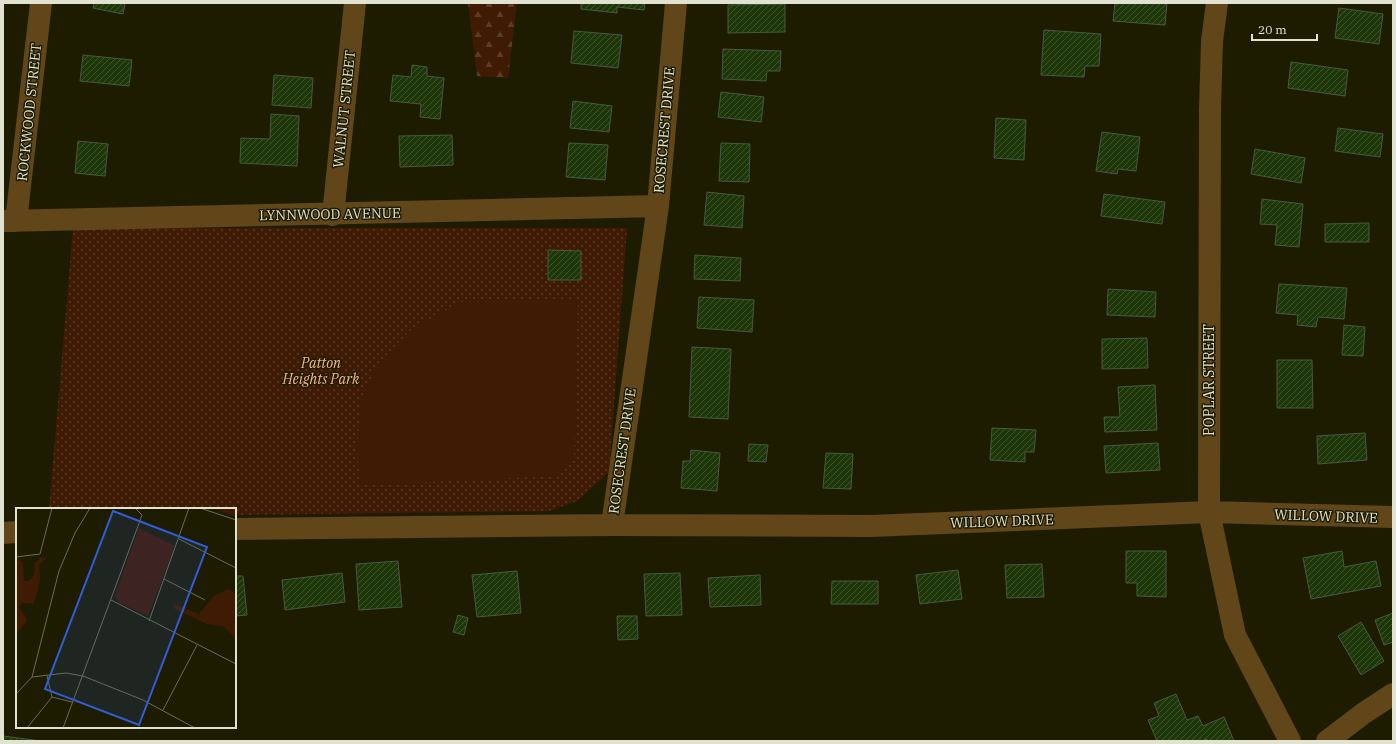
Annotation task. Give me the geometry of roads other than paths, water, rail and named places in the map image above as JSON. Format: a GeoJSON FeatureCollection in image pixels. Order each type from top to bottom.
{"type":"FeatureCollection","features":[{"type":"Feature","properties":{"kind":"street","name":"ROCKWOOD STREET"},"geometry":{"type":"LineString","coordinates":[[10,221],[41,3]]}},
{"type":"Feature","properties":{"kind":"street","name":"WALNUT STREET"},"geometry":{"type":"LineString","coordinates":[[333,215],[355,3]]}},
{"type":"Feature","properties":{"kind":"street","name":"ROSECREST DRIVE"},"geometry":{"type":"LineString","coordinates":[[236,529],[612,525],[658,206],[676,3]]}},
{"type":"Feature","properties":{"kind":"street","name":"POPLAR STREET"},"geometry":{"type":"LineString","coordinates":[[1217,3],[1212,41],[1210,110],[1209,512],[1234,635],[1290,741]]}},
{"type":"Feature","properties":{"kind":"street","name":"LYNNWOOD AVENUE"},"geometry":{"type":"LineString","coordinates":[[10,221],[333,215],[658,206]]}},
{"type":"Feature","properties":{"kind":"street","name":"WILLOW DRIVE"},"geometry":{"type":"LineString","coordinates":[[612,525],[871,526],[1209,512],[1393,517]]}},
{"type":"Feature","properties":{"kind":"street"},"geometry":{"type":"LineString","coordinates":[[3,533],[16,532]]}},
{"type":"Feature","properties":{"kind":"street"},"geometry":{"type":"LineString","coordinates":[[1327,741],[1364,713],[1393,694]]}},
{"type":"Feature","properties":{"kind":"park label","name":"Patton Heights Park"},"geometry":{"type":"Point","coordinates":[321,372]}}]}
